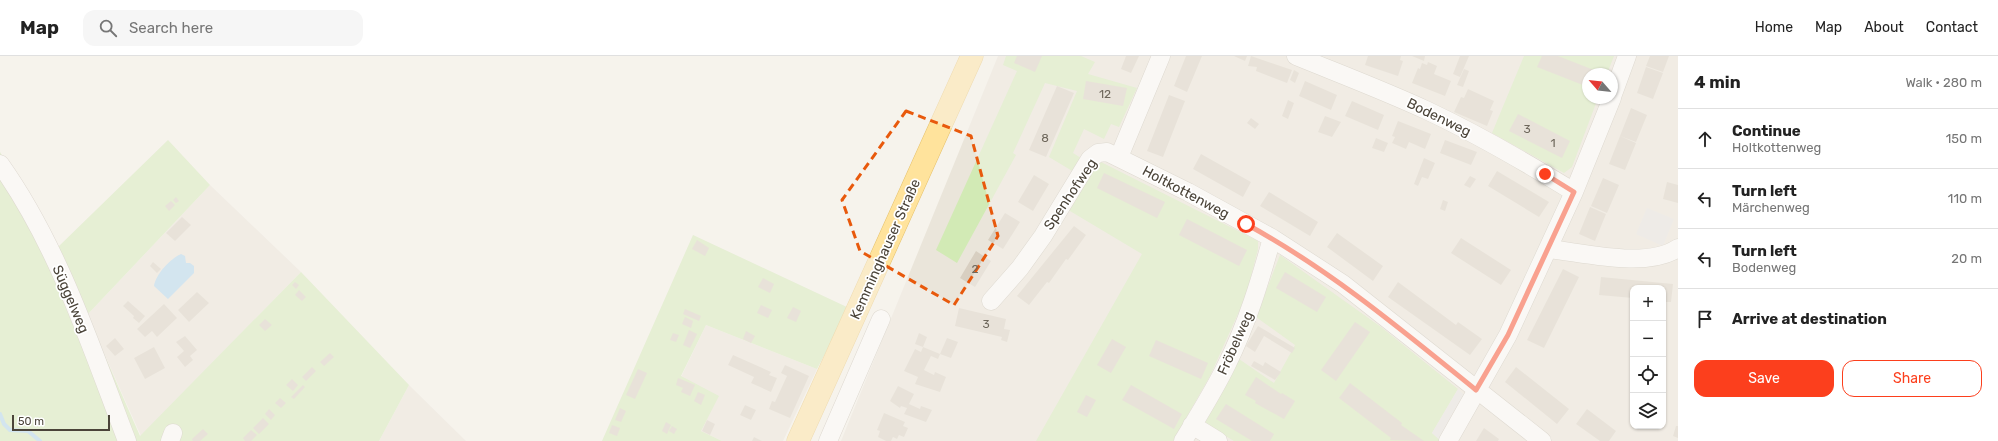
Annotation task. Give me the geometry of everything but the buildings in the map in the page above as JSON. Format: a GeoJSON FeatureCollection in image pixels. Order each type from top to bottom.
{"type":"FeatureCollection","features":[{"type":"Feature","properties":{"kind":"main road","name":"Kemminghauser Straße"},"geometry":{"type":"LineString","coordinates":[[798,441],[972,56]]}},
{"type":"Feature","properties":{"kind":"street","name":"Spenhofweg"},"geometry":{"type":"LineString","coordinates":[[991,301],[1020,268],[1042,236],[1090,159],[1098,153],[1107,152],[1119,157],[1161,56]]}},
{"type":"Feature","properties":{"kind":"street","name":"Bodenweg"},"geometry":{"type":"LineString","coordinates":[[1296,56],[1397,97],[1452,122],[1515,156],[1574,192]]}},
{"type":"Feature","properties":{"kind":"street"},"geometry":{"type":"LineString","coordinates":[[1618,80],[1626,56]]}},
{"type":"Feature","properties":{"kind":"street"},"geometry":{"type":"LineString","coordinates":[[1448,441],[1508,335],[1549,249],[1610,104]]}},
{"type":"Feature","properties":{"kind":"street","name":"Holtkottenweg"},"geometry":{"type":"LineString","coordinates":[[1119,157],[1272,238],[1343,284],[1542,441]]}},
{"type":"Feature","properties":{"kind":"street","name":"Süggelweg"},"geometry":{"type":"LineString","coordinates":[[0,164],[17,187],[52,253],[81,318],[127,441]]}},
{"type":"Feature","properties":{"kind":"street","name":"Fröbelweg"},"geometry":{"type":"LineString","coordinates":[[1183,441],[1234,348],[1253,301],[1272,238]]}},
{"type":"Feature","properties":{"kind":"street"},"geometry":{"type":"LineString","coordinates":[[1549,249],[1632,259],[1650,259],[1668,255],[1678,248]]}},
{"type":"Feature","properties":{"kind":"street"},"geometry":{"type":"LineString","coordinates":[[828,441],[880,319]]}},
{"type":"Feature","properties":{"kind":"street"},"geometry":{"type":"LineString","coordinates":[[1192,425],[1218,441]]}},
{"type":"Feature","properties":{"kind":"highlighted area"},"geometry":{"type":"Polygon","coordinates":[[[906,111],[971,136],[998,236],[954,305],[860,251],[842,200],[906,111]]]}},
{"type":"Feature","properties":{"kind":"shaded area"},"geometry":{"type":"Polygon","coordinates":[[[998,56],[1678,56],[1678,441],[841,441],[998,56]]]}},
{"type":"Feature","properties":{"kind":"shaded area"},"geometry":{"type":"Polygon","coordinates":[[[210,185],[301,272],[141,436],[87,315],[210,185]]]}},
{"type":"Feature","properties":{"kind":"shaded area"},"geometry":{"type":"Polygon","coordinates":[[[1647,208],[1674,219],[1663,246],[1636,234],[1647,208]]]}},
{"type":"Feature","properties":{"kind":"shaded area"},"geometry":{"type":"Polygon","coordinates":[[[706,325],[817,369],[783,441],[722,441],[701,431],[681,377],[706,325]]]}},
{"type":"Feature","properties":{"kind":"shaded area"},"geometry":{"type":"Polygon","coordinates":[[[409,385],[466,441],[379,441],[409,385]]]}},
{"type":"Feature","properties":{"kind":"shaded area"},"geometry":{"type":"Polygon","coordinates":[[[1458,389],[1464,395],[1441,441],[1432,433],[1458,389]]]}},
{"type":"Feature","properties":{"kind":"green space"},"geometry":{"type":"Polygon","coordinates":[[[1006,56],[1081,56],[1095,62],[1088,74],[1137,88],[1119,127],[1111,124],[1104,139],[1084,129],[1073,153],[1081,158],[1074,172],[1049,157],[1077,91],[1045,83],[1013,153],[1016,155],[957,263],[936,250],[1017,71],[1003,65],[1006,56]]]}},
{"type":"Feature","properties":{"kind":"green space"},"geometry":{"type":"Polygon","coordinates":[[[1524,56],[1614,56],[1609,68],[1582,68],[1582,104],[1596,104],[1572,167],[1564,173],[1492,133],[1524,56]]]}},
{"type":"Feature","properties":{"kind":"green space"},"geometry":{"type":"Polygon","coordinates":[[[168,140],[210,185],[87,315],[140,436],[301,272],[409,385],[379,441],[0,441],[0,152],[57,248],[168,140]]]}},
{"type":"Feature","properties":{"kind":"green space"},"geometry":{"type":"Polygon","coordinates":[[[1099,161],[1258,241],[1258,249],[1246,296],[1210,376],[1173,441],[1036,441],[1142,254],[1065,208],[1099,161]]]}},
{"type":"Feature","properties":{"kind":"green space"},"geometry":{"type":"Polygon","coordinates":[[[693,235],[849,308],[817,369],[706,325],[681,376],[719,396],[701,431],[722,441],[602,441],[693,235]]]}},
{"type":"Feature","properties":{"kind":"green space"},"geometry":{"type":"Polygon","coordinates":[[[1280,255],[1381,327],[1458,389],[1432,433],[1441,441],[1234,441],[1204,423],[1239,359],[1274,383],[1295,345],[1256,317],[1280,255]]]}},
{"type":"Feature","properties":{"kind":"water"},"geometry":{"type":"Polygon","coordinates":[[[181,254],[185,256],[186,263],[190,263],[194,266],[194,273],[168,299],[154,286],[155,281],[164,267],[172,259],[181,254]]]}},
{"type":"Feature","properties":{"kind":"waterway"},"geometry":{"type":"LineString","coordinates":[[0,414],[4,424],[10,430],[28,431],[40,441]]}},
{"type":"Feature","properties":{"kind":"route"},"geometry":{"type":"LineString","coordinates":[[1246,224],[1272,238],[1343,284],[1476,390],[1508,335],[1574,192],[1545,174]]}}]}
